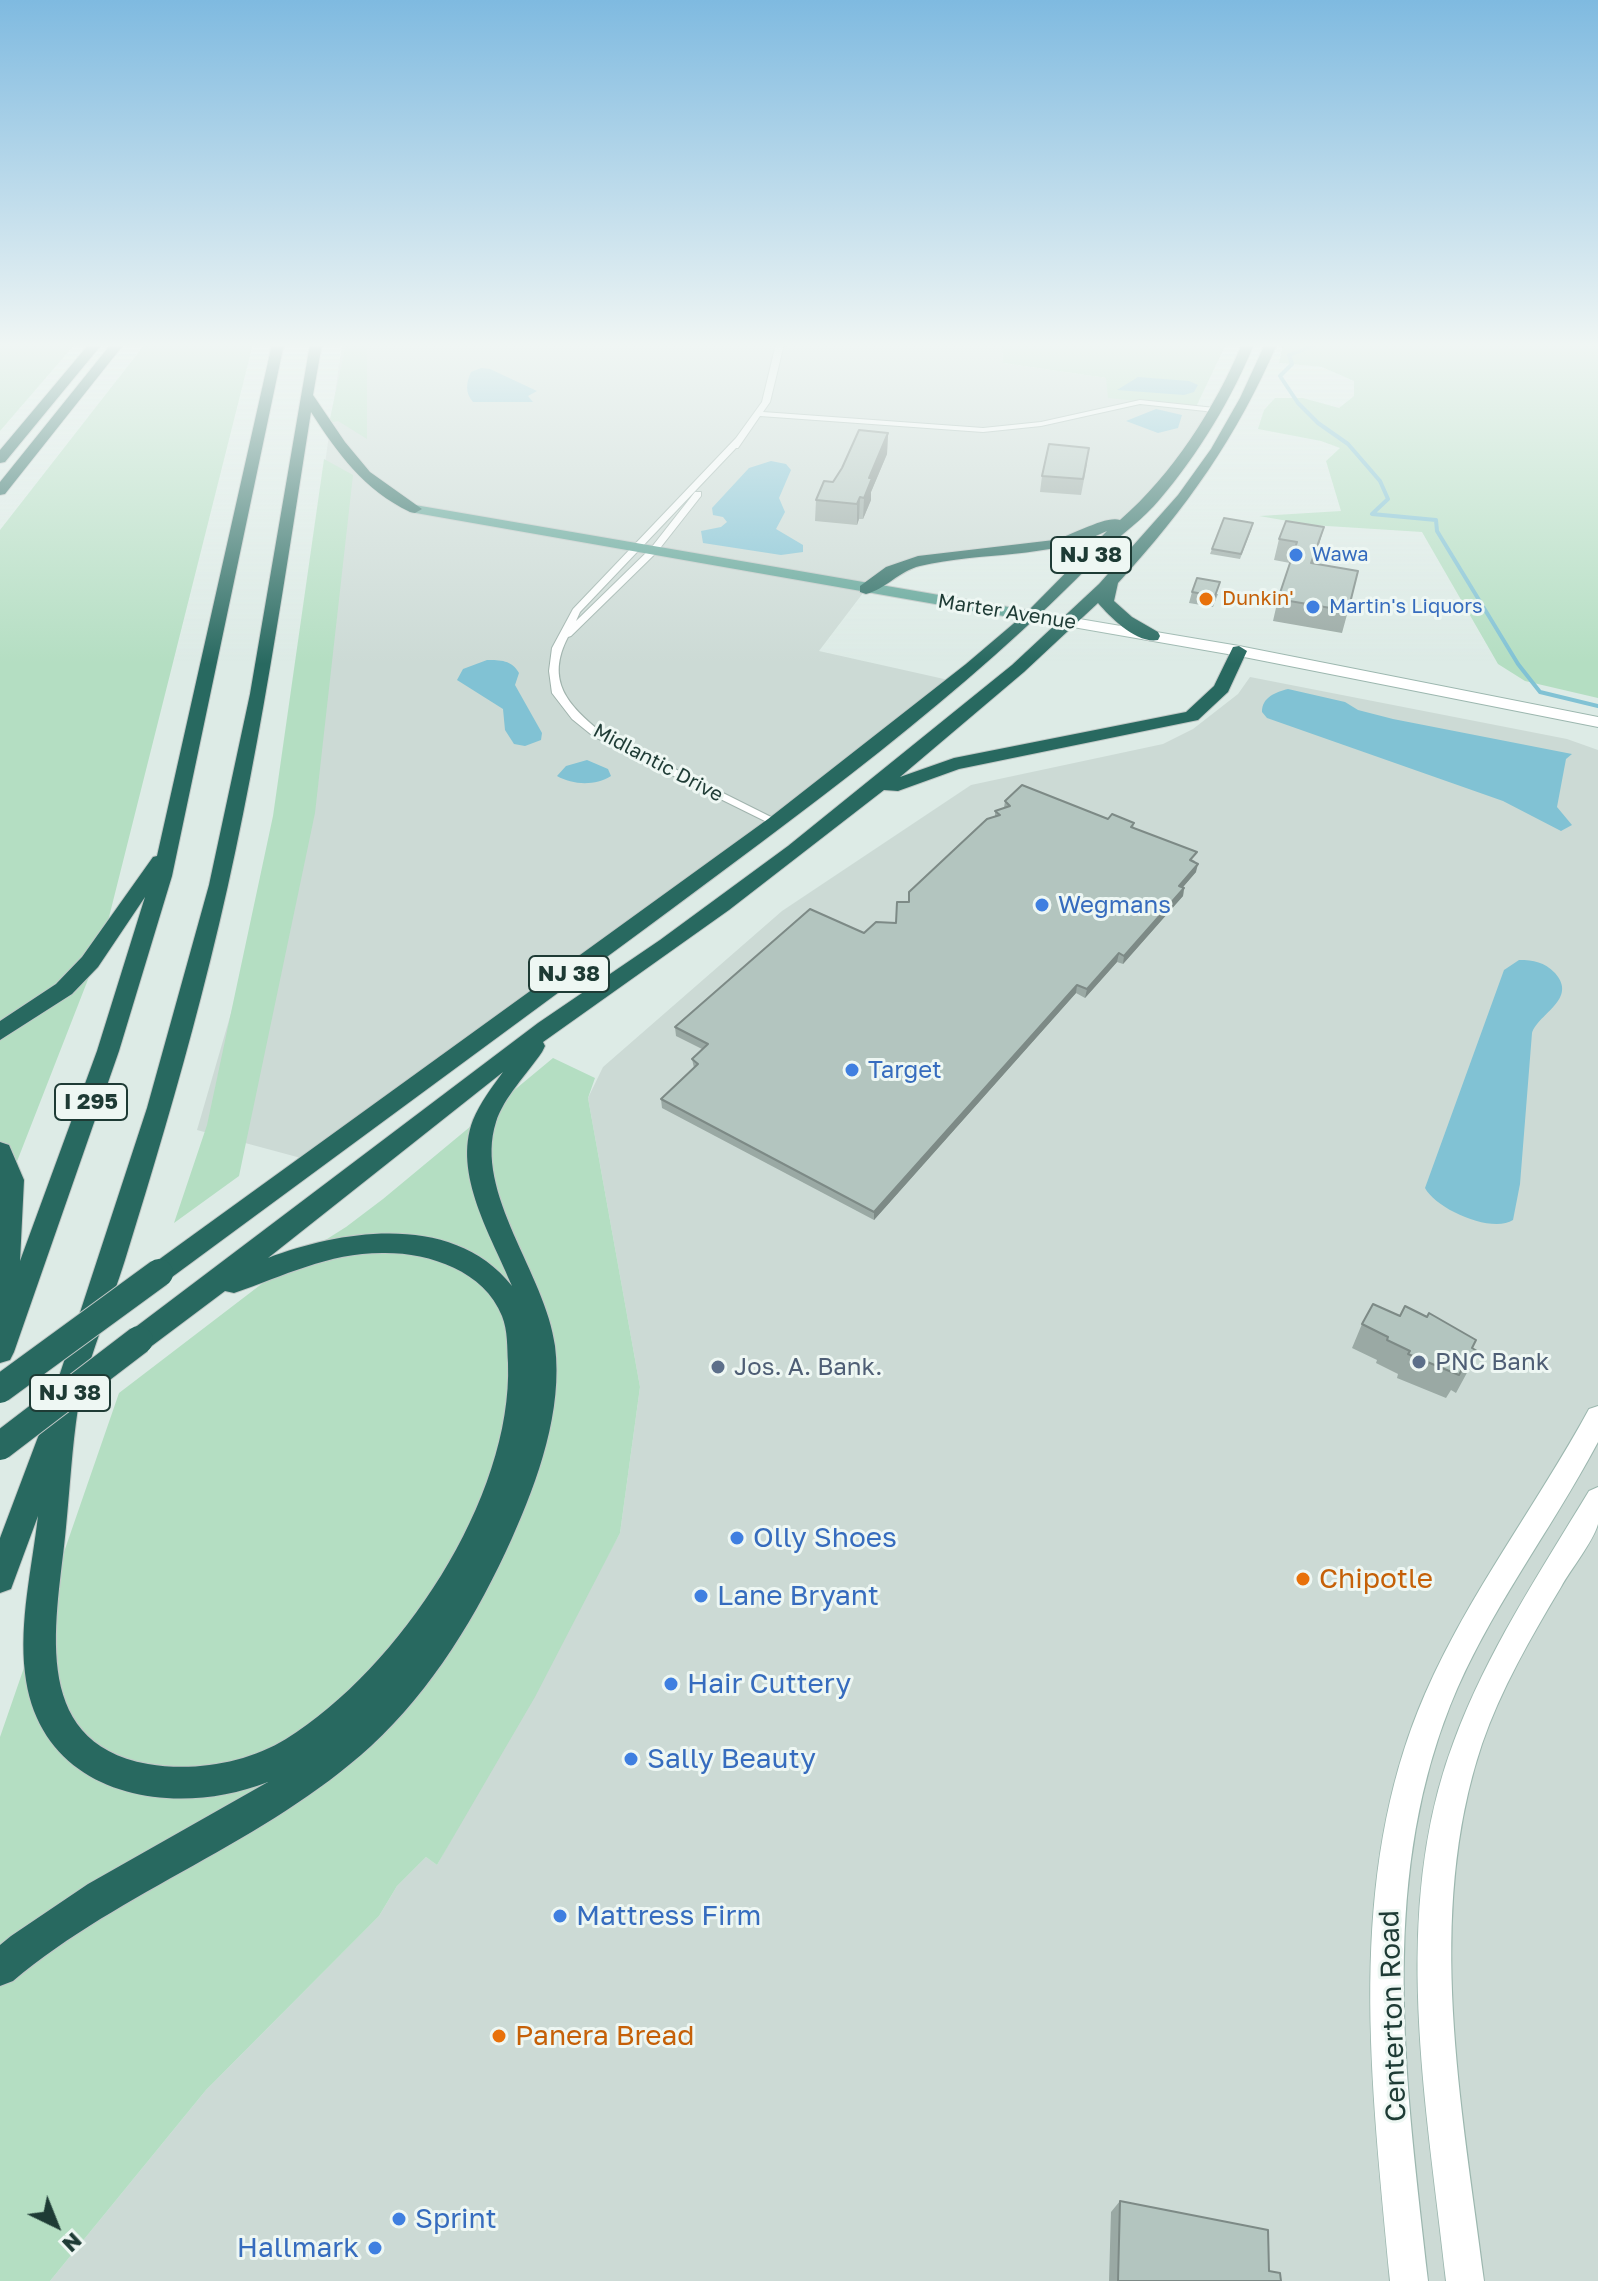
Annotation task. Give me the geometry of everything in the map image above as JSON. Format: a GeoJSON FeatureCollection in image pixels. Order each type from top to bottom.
{"type":"FeatureCollection","features":[{"type":"Feature","properties":{"kind":"highway"},"geometry":{"type":"LineString","coordinates":[[0,491],[33,450]]}},
{"type":"Feature","properties":{"kind":"highway","name":"I 295"},"geometry":{"type":"LineString","coordinates":[[0,1352],[108,1051],[168,849],[255,450]]}},
{"type":"Feature","properties":{"kind":"highway","name":"I 295"},"geometry":{"type":"LineString","coordinates":[[0,1579],[65,1401],[170,1068],[218,889],[245,769],[297,450]]}},
{"type":"Feature","properties":{"kind":"highway"},"geometry":{"type":"LineString","coordinates":[[342,450],[366,479],[390,500],[415,509]]}},
{"type":"Feature","properties":{"kind":"highway","name":"NJ 38"},"geometry":{"type":"LineString","coordinates":[[0,1389],[775,823],[972,668],[1032,616],[1108,538],[1154,498],[1187,450]]}},
{"type":"Feature","properties":{"kind":"highway","name":"NJ 38"},"geometry":{"type":"LineString","coordinates":[[0,1446],[355,1178],[547,1028],[681,936],[857,804],[1069,622],[1110,582],[1217,450]]}},
{"type":"Feature","properties":{"kind":"highway"},"geometry":{"type":"LineString","coordinates":[[866,589],[892,570],[918,561],[1030,549],[1076,540],[1109,525],[1154,498]]}},
{"type":"Feature","properties":{"kind":"highway"},"geometry":{"type":"LineString","coordinates":[[1110,582],[1106,602],[1126,621],[1152,636]]}},
{"type":"Feature","properties":{"kind":"highway"},"geometry":{"type":"LineString","coordinates":[[857,804],[906,779],[954,764],[1192,716],[1216,698],[1234,668],[1239,651]]}},
{"type":"Feature","properties":{"kind":"highway"},"geometry":{"type":"LineString","coordinates":[[0,1032],[64,989],[90,962],[168,849]]}},
{"type":"Feature","properties":{"kind":"highway"},"geometry":{"type":"LineString","coordinates":[[0,1968],[21,1949],[85,1905],[266,1801],[359,1735],[396,1698],[426,1659],[473,1585],[493,1548],[524,1470],[534,1430],[543,1355],[529,1289],[481,1176],[480,1139],[485,1120],[547,1028]]}},
{"type":"Feature","properties":{"kind":"highway"},"geometry":{"type":"LineString","coordinates":[[0,1151],[12,1180],[0,1352]]}},
{"type":"Feature","properties":{"kind":"highway"},"geometry":{"type":"LineString","coordinates":[[65,1401],[39,1651],[44,1695],[63,1734],[96,1764],[139,1781],[190,1785],[244,1775],[284,1757],[346,1715],[391,1670],[431,1619],[489,1510],[519,1414],[523,1371],[520,1333],[509,1301],[487,1275],[458,1256],[423,1245],[371,1244],[344,1246],[301,1256],[258,1271],[213,1292],[166,1322]]}},
{"type":"Feature","properties":{"kind":"main road","name":"Marter Avenue"},"geometry":{"type":"LineString","coordinates":[[415,509],[1239,651],[1598,722]]}},
{"type":"Feature","properties":{"kind":"main road"},"geometry":{"type":"LineString","coordinates":[[1561,715],[1598,732]]}},
{"type":"Feature","properties":{"kind":"main road","name":"Centerton Road"},"geometry":{"type":"LineString","coordinates":[[1409,2281],[1392,2085],[1386,1956],[1396,1846],[1405,1794],[1436,1703],[1455,1662],[1598,1417]]}},
{"type":"Feature","properties":{"kind":"main road","name":"Centerton Road"},"geometry":{"type":"LineString","coordinates":[[1465,2281],[1438,2004],[1437,1884],[1445,1831],[1456,1780],[1488,1692],[1535,1603],[1598,1499]]}},
{"type":"Feature","properties":{"kind":"street","name":"Midlantic Drive"},"geometry":{"type":"LineString","coordinates":[[729,450],[576,611],[562,639],[554,671],[557,693],[576,717],[597,734],[775,823]]}},
{"type":"Feature","properties":{"kind":"street","name":"Midlantic Drive"},"geometry":{"type":"LineString","coordinates":[[562,639],[654,550],[688,505],[721,469],[733,450]]}},
{"type":"Feature","properties":{"kind":"shaded area"},"geometry":{"type":"Polygon","coordinates":[[[327,450],[1187,450],[1154,498],[1109,525],[1076,540],[936,558],[866,589],[819,651],[953,681],[312,1161],[197,1130],[243,972],[288,775],[327,450]]]}},
{"type":"Feature","properties":{"kind":"shaded area"},"geometry":{"type":"Polygon","coordinates":[[[1250,677],[1567,739],[1598,750],[1598,2281],[50,2281],[206,2090],[379,1916],[397,1886],[426,1857],[437,1865],[620,1533],[640,1387],[588,1098],[603,1067],[782,911],[971,785],[1163,744],[1193,729],[1238,694],[1250,677]]]}},
{"type":"Feature","properties":{"kind":"green space"},"geometry":{"type":"Polygon","coordinates":[[[62,450],[226,450],[103,941],[0,1205],[0,530],[62,450]]]}},
{"type":"Feature","properties":{"kind":"green space"},"geometry":{"type":"Polygon","coordinates":[[[1337,450],[1598,450],[1598,698],[1525,681],[1498,664],[1422,532],[1311,525],[1259,516],[1341,511],[1326,461],[1337,450]]]}},
{"type":"Feature","properties":{"kind":"green space"},"geometry":{"type":"Polygon","coordinates":[[[324,459],[353,475],[315,813],[239,1176],[174,1223],[207,1125],[273,816],[324,459]]]}},
{"type":"Feature","properties":{"kind":"green space"},"geometry":{"type":"Polygon","coordinates":[[[553,1058],[595,1078],[588,1098],[640,1387],[620,1533],[535,1697],[437,1865],[426,1857],[397,1886],[379,1916],[206,2090],[50,2281],[0,2281],[0,1737],[119,1393],[289,1263],[383,1199],[553,1058]]]}},
{"type":"Feature","properties":{"kind":"water"},"geometry":{"type":"Polygon","coordinates":[[[771,461],[786,464],[791,470],[779,498],[785,512],[776,529],[803,545],[803,552],[781,555],[703,543],[701,531],[721,527],[727,522],[723,517],[713,515],[712,508],[749,468],[771,461]]]}},
{"type":"Feature","properties":{"kind":"water"},"geometry":{"type":"Polygon","coordinates":[[[487,660],[513,665],[519,673],[515,685],[542,733],[541,740],[525,746],[514,744],[505,730],[503,709],[457,680],[463,669],[487,660]]]}},
{"type":"Feature","properties":{"kind":"water"},"geometry":{"type":"Polygon","coordinates":[[[1288,689],[1345,702],[1358,710],[1393,719],[1572,754],[1566,759],[1557,807],[1572,825],[1561,831],[1503,801],[1267,718],[1262,712],[1264,702],[1288,689]]]}},
{"type":"Feature","properties":{"kind":"water"},"geometry":{"type":"Polygon","coordinates":[[[587,760],[608,769],[611,776],[584,783],[557,776],[566,766],[587,760]]]}},
{"type":"Feature","properties":{"kind":"water"},"geometry":{"type":"Polygon","coordinates":[[[1519,960],[1547,966],[1561,982],[1562,991],[1555,1005],[1532,1033],[1520,1184],[1513,1220],[1492,1224],[1452,1211],[1440,1204],[1425,1188],[1504,970],[1519,960]]]}},
{"type":"Feature","properties":{"kind":"building"},"geometry":{"type":"Polygon","coordinates":[[[850,450],[881,450],[864,498],[860,497],[857,504],[816,500],[824,481],[833,482],[850,450]]]}},
{"type":"Feature","properties":{"kind":"building"},"geometry":{"type":"Polygon","coordinates":[[[1048,450],[1089,450],[1083,479],[1042,476],[1048,450]]]}},
{"type":"Feature","properties":{"kind":"building","name":"Wawa"},"geometry":{"type":"Polygon","coordinates":[[[1224,518],[1253,523],[1241,554],[1212,549],[1224,518]]]}},
{"type":"Feature","properties":{"kind":"building"},"geometry":{"type":"Polygon","coordinates":[[[1286,521],[1324,527],[1311,563],[1358,571],[1348,611],[1278,599],[1297,542],[1279,539],[1286,521]]]}},
{"type":"Feature","properties":{"kind":"building"},"geometry":{"type":"Polygon","coordinates":[[[1197,578],[1220,582],[1215,596],[1192,592],[1197,578]]]}},
{"type":"Feature","properties":{"kind":"building"},"geometry":{"type":"Polygon","coordinates":[[[1022,785],[1108,819],[1112,814],[1134,823],[1131,827],[1197,852],[1190,860],[1198,864],[1179,886],[1184,888],[1124,956],[1119,953],[1087,989],[1077,985],[874,1212],[661,1099],[698,1064],[692,1059],[708,1044],[675,1027],[810,909],[864,933],[876,922],[896,923],[897,902],[909,902],[909,892],[987,819],[1000,815],[995,811],[1010,806],[1005,801],[1022,785]]]}},
{"type":"Feature","properties":{"kind":"building"},"geometry":{"type":"Polygon","coordinates":[[[1373,1304],[1400,1316],[1405,1306],[1427,1317],[1429,1313],[1476,1340],[1472,1348],[1477,1351],[1469,1369],[1463,1367],[1459,1375],[1408,1354],[1410,1351],[1362,1324],[1373,1304]]]}},
{"type":"Feature","properties":{"kind":"building"},"geometry":{"type":"Polygon","coordinates":[[[1120,2201],[1268,2230],[1269,2271],[1280,2273],[1281,2281],[1118,2281],[1120,2201]]]}},
{"type":"Feature","properties":{"kind":"waterway"},"geometry":{"type":"LineString","coordinates":[[1354,450],[1380,481],[1388,499],[1372,514],[1436,520],[1437,531],[1518,664],[1540,692],[1598,706]]}},
{"type":"Feature","properties":{"kind":"place","name":"Wawa"},"geometry":{"type":"Point","coordinates":[1296,555]}},
{"type":"Feature","properties":{"kind":"place","name":"Dunkin'"},"geometry":{"type":"Point","coordinates":[1206,599]}},
{"type":"Feature","properties":{"kind":"place","name":"Martin's Liquors"},"geometry":{"type":"Point","coordinates":[1313,607]}},
{"type":"Feature","properties":{"kind":"place","name":"Wegmans"},"geometry":{"type":"Point","coordinates":[1042,905]}},
{"type":"Feature","properties":{"kind":"place","name":"Target"},"geometry":{"type":"Point","coordinates":[852,1070]}},
{"type":"Feature","properties":{"kind":"place","name":"PNC Bank"},"geometry":{"type":"Point","coordinates":[1419,1362]}},
{"type":"Feature","properties":{"kind":"place","name":"Jos. A. Bank."},"geometry":{"type":"Point","coordinates":[718,1367]}},
{"type":"Feature","properties":{"kind":"place","name":"Olly Shoes"},"geometry":{"type":"Point","coordinates":[737,1538]}},
{"type":"Feature","properties":{"kind":"place","name":"Chipotle"},"geometry":{"type":"Point","coordinates":[1303,1579]}},
{"type":"Feature","properties":{"kind":"place","name":"Lane Bryant"},"geometry":{"type":"Point","coordinates":[701,1596]}},
{"type":"Feature","properties":{"kind":"place","name":"Hair Cuttery"},"geometry":{"type":"Point","coordinates":[671,1684]}},
{"type":"Feature","properties":{"kind":"place","name":"Sally Beauty"},"geometry":{"type":"Point","coordinates":[631,1759]}},
{"type":"Feature","properties":{"kind":"place","name":"Mattress Firm"},"geometry":{"type":"Point","coordinates":[560,1916]}},
{"type":"Feature","properties":{"kind":"place","name":"Panera Bread"},"geometry":{"type":"Point","coordinates":[499,2036]}},
{"type":"Feature","properties":{"kind":"place","name":"Sprint"},"geometry":{"type":"Point","coordinates":[399,2219]}},
{"type":"Feature","properties":{"kind":"place","name":"Hallmark"},"geometry":{"type":"Point","coordinates":[375,2248]}}]}
